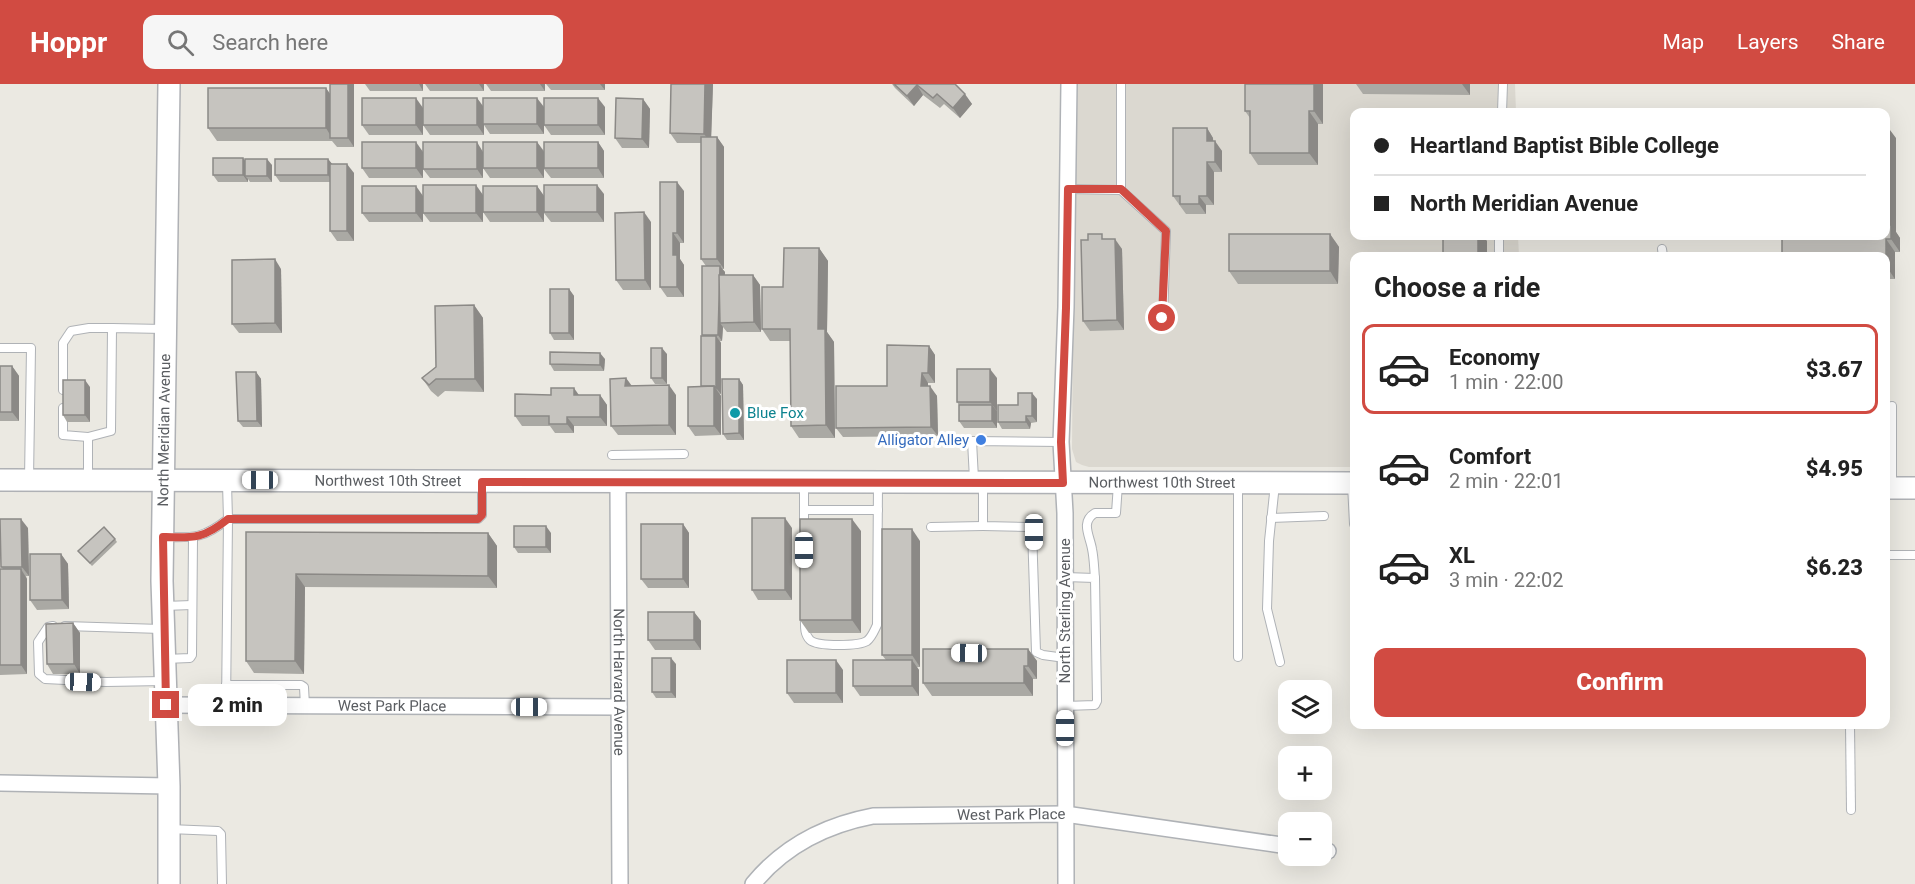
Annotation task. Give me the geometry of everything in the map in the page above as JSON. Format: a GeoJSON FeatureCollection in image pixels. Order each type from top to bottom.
{"type":"FeatureCollection","features":[{"type":"Feature","properties":{"kind":"main road","name":"North Meridian Avenue"},"geometry":{"type":"LineString","coordinates":[[169,84],[163,537],[169,884]]}},
{"type":"Feature","properties":{"kind":"main road","name":"Northwest 10th Street"},"geometry":{"type":"LineString","coordinates":[[0,480],[1350,483]]}},
{"type":"Feature","properties":{"kind":"main road"},"geometry":{"type":"LineString","coordinates":[[1890,488],[1915,488]]}},
{"type":"Feature","properties":{"kind":"street","name":"North Sterling Avenue"},"geometry":{"type":"LineString","coordinates":[[1066,884],[1065,576],[1061,442],[1066,308],[1069,84]]}},
{"type":"Feature","properties":{"kind":"street","name":"North Harvard Avenue"},"geometry":{"type":"LineString","coordinates":[[618,481],[620,884]]}},
{"type":"Feature","properties":{"kind":"street","name":"West Park Place"},"geometry":{"type":"LineString","coordinates":[[166,705],[619,707]]}},
{"type":"Feature","properties":{"kind":"street"},"geometry":{"type":"LineString","coordinates":[[0,783],[169,786]]}},
{"type":"Feature","properties":{"kind":"street","name":"West Park Place"},"geometry":{"type":"LineString","coordinates":[[753,884],[770,865],[804,840],[849,820],[899,814],[1065,814],[1278,845]]}},
{"type":"Feature","properties":{"kind":"lane"},"geometry":{"type":"LineString","coordinates":[[1120,84],[1121,189]]}},
{"type":"Feature","properties":{"kind":"lane"},"geometry":{"type":"LineString","coordinates":[[1502,108],[1503,84]]}},
{"type":"Feature","properties":{"kind":"lane"},"geometry":{"type":"LineString","coordinates":[[1068,189],[1121,189],[1166,231],[1162,318]]}},
{"type":"Feature","properties":{"kind":"lane"},"geometry":{"type":"LineString","coordinates":[[112,328],[111,431],[88,437],[63,435],[63,343],[71,331],[89,328],[112,328],[165,329]]}},
{"type":"Feature","properties":{"kind":"lane"},"geometry":{"type":"LineString","coordinates":[[0,348],[31,348],[29,480]]}},
{"type":"Feature","properties":{"kind":"lane"},"geometry":{"type":"LineString","coordinates":[[1890,447],[1892,406]]}},
{"type":"Feature","properties":{"kind":"lane"},"geometry":{"type":"LineString","coordinates":[[88,437],[88,480]]}},
{"type":"Feature","properties":{"kind":"lane"},"geometry":{"type":"LineString","coordinates":[[983,526],[972,441],[1061,442]]}},
{"type":"Feature","properties":{"kind":"lane"},"geometry":{"type":"LineString","coordinates":[[612,455],[684,454]]}},
{"type":"Feature","properties":{"kind":"lane"},"geometry":{"type":"LineString","coordinates":[[226,706],[227,480]]}},
{"type":"Feature","properties":{"kind":"lane"},"geometry":{"type":"LineString","coordinates":[[163,537],[193,538],[212,532],[228,519],[478,519],[482,515],[482,482]]}},
{"type":"Feature","properties":{"kind":"lane"},"geometry":{"type":"LineString","coordinates":[[804,482],[804,532]]}},
{"type":"Feature","properties":{"kind":"lane"},"geometry":{"type":"LineString","coordinates":[[805,609],[805,632],[810,640],[817,644],[854,645],[865,643],[872,637],[877,625],[878,482]]}},
{"type":"Feature","properties":{"kind":"lane"},"geometry":{"type":"LineString","coordinates":[[1065,706],[1096,704],[1095,578],[1087,521],[1095,513],[1116,513],[1118,483]]}},
{"type":"Feature","properties":{"kind":"lane"},"geometry":{"type":"LineString","coordinates":[[1238,483],[1238,657]]}},
{"type":"Feature","properties":{"kind":"lane"},"geometry":{"type":"LineString","coordinates":[[1275,483],[1268,609],[1280,662]]}},
{"type":"Feature","properties":{"kind":"lane"},"geometry":{"type":"LineString","coordinates":[[804,510],[878,510]]}},
{"type":"Feature","properties":{"kind":"lane"},"geometry":{"type":"LineString","coordinates":[[1272,518],[1324,516]]}},
{"type":"Feature","properties":{"kind":"lane"},"geometry":{"type":"LineString","coordinates":[[932,527],[983,526],[1032,529],[1037,654]]}},
{"type":"Feature","properties":{"kind":"lane"},"geometry":{"type":"LineString","coordinates":[[165,659],[192,656],[193,538]]}},
{"type":"Feature","properties":{"kind":"lane"},"geometry":{"type":"LineString","coordinates":[[1890,555],[1915,555]]}},
{"type":"Feature","properties":{"kind":"lane"},"geometry":{"type":"LineString","coordinates":[[1065,576],[1095,578]]}},
{"type":"Feature","properties":{"kind":"lane"},"geometry":{"type":"LineString","coordinates":[[163,606],[192,605]]}},
{"type":"Feature","properties":{"kind":"lane"},"geometry":{"type":"LineString","coordinates":[[164,629],[48,627],[38,642],[39,674],[45,679],[106,682],[166,681]]}},
{"type":"Feature","properties":{"kind":"lane"},"geometry":{"type":"LineString","coordinates":[[1025,653],[1065,658]]}},
{"type":"Feature","properties":{"kind":"lane"},"geometry":{"type":"LineString","coordinates":[[226,685],[301,685],[304,687],[305,706]]}},
{"type":"Feature","properties":{"kind":"lane"},"geometry":{"type":"LineString","coordinates":[[1850,729],[1851,810]]}},
{"type":"Feature","properties":{"kind":"lane"},"geometry":{"type":"LineString","coordinates":[[169,829],[218,831],[221,834],[222,884]]}},
{"type":"Feature","properties":{"kind":"shaded area"},"geometry":{"type":"Polygon","coordinates":[[[1075,84],[1515,84],[1516,108],[1350,108],[1350,240],[1518,240],[1519,252],[1350,252],[1350,467],[1089,467],[1076,462],[1072,449],[1075,84]]]}},
{"type":"Feature","properties":{"kind":"building"},"geometry":{"type":"Polygon","coordinates":[[[330,84],[348,84],[348,138],[330,138],[330,84]]]}},
{"type":"Feature","properties":{"kind":"building"},"geometry":{"type":"Polygon","coordinates":[[[671,84],[705,84],[704,134],[670,133],[671,84]]]}},
{"type":"Feature","properties":{"kind":"building"},"geometry":{"type":"Polygon","coordinates":[[[894,84],[955,84],[965,94],[953,108],[937,94],[933,98],[917,85],[907,96],[894,84]]]}},
{"type":"Feature","properties":{"kind":"building"},"geometry":{"type":"Polygon","coordinates":[[[1245,84],[1314,84],[1314,111],[1309,111],[1309,153],[1250,153],[1250,111],[1245,111],[1245,84]]]}},
{"type":"Feature","properties":{"kind":"building"},"geometry":{"type":"Polygon","coordinates":[[[208,88],[326,88],[326,128],[208,128],[208,88]]]}},
{"type":"Feature","properties":{"kind":"building"},"geometry":{"type":"Polygon","coordinates":[[[362,98],[416,98],[416,125],[362,125],[362,98]]]}},
{"type":"Feature","properties":{"kind":"building"},"geometry":{"type":"Polygon","coordinates":[[[423,98],[477,98],[477,125],[423,125],[423,98]]]}},
{"type":"Feature","properties":{"kind":"building"},"geometry":{"type":"Polygon","coordinates":[[[483,98],[537,98],[537,124],[483,124],[483,98]]]}},
{"type":"Feature","properties":{"kind":"building"},"geometry":{"type":"Polygon","coordinates":[[[544,98],[598,98],[598,125],[544,125],[544,98]]]}},
{"type":"Feature","properties":{"kind":"building"},"geometry":{"type":"Polygon","coordinates":[[[616,98],[643,99],[642,139],[615,138],[616,98]]]}},
{"type":"Feature","properties":{"kind":"building"},"geometry":{"type":"Polygon","coordinates":[[[1173,128],[1207,128],[1207,141],[1215,141],[1215,162],[1207,162],[1207,196],[1199,196],[1199,204],[1180,204],[1180,196],[1173,196],[1173,128]]]}},
{"type":"Feature","properties":{"kind":"building"},"geometry":{"type":"Polygon","coordinates":[[[701,137],[717,137],[717,259],[701,259],[701,137]]]}},
{"type":"Feature","properties":{"kind":"building"},"geometry":{"type":"Polygon","coordinates":[[[362,142],[416,142],[416,168],[362,168],[362,142]]]}},
{"type":"Feature","properties":{"kind":"building"},"geometry":{"type":"Polygon","coordinates":[[[423,142],[477,142],[477,169],[423,169],[423,142]]]}},
{"type":"Feature","properties":{"kind":"building"},"geometry":{"type":"Polygon","coordinates":[[[483,142],[537,142],[537,168],[483,168],[483,142]]]}},
{"type":"Feature","properties":{"kind":"building"},"geometry":{"type":"Polygon","coordinates":[[[544,142],[598,142],[598,168],[544,168],[544,142]]]}},
{"type":"Feature","properties":{"kind":"building"},"geometry":{"type":"Polygon","coordinates":[[[213,158],[243,158],[243,175],[213,175],[213,158]]]}},
{"type":"Feature","properties":{"kind":"building"},"geometry":{"type":"Polygon","coordinates":[[[245,159],[267,159],[267,176],[245,176],[245,159]]]}},
{"type":"Feature","properties":{"kind":"building"},"geometry":{"type":"Polygon","coordinates":[[[275,159],[328,159],[328,175],[275,175],[275,159]]]}},
{"type":"Feature","properties":{"kind":"building"},"geometry":{"type":"Polygon","coordinates":[[[330,164],[347,164],[347,231],[330,231],[330,164]]]}},
{"type":"Feature","properties":{"kind":"building"},"geometry":{"type":"Polygon","coordinates":[[[660,182],[677,182],[677,233],[673,233],[673,255],[677,255],[677,287],[660,287],[660,182]]]}},
{"type":"Feature","properties":{"kind":"building"},"geometry":{"type":"Polygon","coordinates":[[[423,185],[476,185],[476,213],[423,213],[423,185]]]}},
{"type":"Feature","properties":{"kind":"building"},"geometry":{"type":"Polygon","coordinates":[[[544,185],[597,185],[597,212],[544,212],[544,185]]]}},
{"type":"Feature","properties":{"kind":"building"},"geometry":{"type":"Polygon","coordinates":[[[362,186],[416,186],[416,213],[362,213],[362,186]]]}},
{"type":"Feature","properties":{"kind":"building"},"geometry":{"type":"Polygon","coordinates":[[[483,186],[537,186],[537,212],[483,212],[483,186]]]}},
{"type":"Feature","properties":{"kind":"building"},"geometry":{"type":"Polygon","coordinates":[[[644,212],[645,280],[616,280],[615,213],[644,212]]]}},
{"type":"Feature","properties":{"kind":"building"},"geometry":{"type":"Polygon","coordinates":[[[1088,234],[1102,234],[1102,239],[1115,239],[1117,320],[1083,321],[1081,240],[1088,240],[1088,234]]]}},
{"type":"Feature","properties":{"kind":"building"},"geometry":{"type":"Polygon","coordinates":[[[1229,234],[1330,234],[1330,271],[1229,271],[1229,234]]]}},
{"type":"Feature","properties":{"kind":"building"},"geometry":{"type":"Polygon","coordinates":[[[1443,240],[1478,240],[1478,252],[1443,252],[1443,240]]]}},
{"type":"Feature","properties":{"kind":"building"},"geometry":{"type":"Polygon","coordinates":[[[1782,240],[1886,240],[1886,252],[1782,252],[1782,240]]]}},
{"type":"Feature","properties":{"kind":"building"},"geometry":{"type":"Polygon","coordinates":[[[784,248],[819,248],[818,329],[825,329],[826,425],[791,426],[790,329],[762,329],[762,287],[783,287],[784,248]]]}},
{"type":"Feature","properties":{"kind":"building"},"geometry":{"type":"Polygon","coordinates":[[[275,259],[275,323],[232,324],[232,260],[275,259]]]}},
{"type":"Feature","properties":{"kind":"building"},"geometry":{"type":"Polygon","coordinates":[[[702,266],[720,266],[718,335],[702,335],[702,266]]]}},
{"type":"Feature","properties":{"kind":"building"},"geometry":{"type":"Polygon","coordinates":[[[719,275],[753,275],[754,322],[720,323],[719,275]]]}},
{"type":"Feature","properties":{"kind":"building"},"geometry":{"type":"Polygon","coordinates":[[[550,289],[569,289],[569,333],[550,333],[550,289]]]}},
{"type":"Feature","properties":{"kind":"building"},"geometry":{"type":"Polygon","coordinates":[[[474,305],[475,379],[436,379],[429,385],[422,378],[436,367],[435,306],[474,305]]]}},
{"type":"Feature","properties":{"kind":"building"},"geometry":{"type":"Polygon","coordinates":[[[701,336],[716,336],[716,388],[701,386],[701,336]]]}},
{"type":"Feature","properties":{"kind":"building"},"geometry":{"type":"Polygon","coordinates":[[[887,345],[929,346],[928,373],[922,373],[921,386],[930,386],[931,427],[836,428],[836,386],[887,386],[887,345]]]}},
{"type":"Feature","properties":{"kind":"building"},"geometry":{"type":"Polygon","coordinates":[[[651,348],[662,348],[662,378],[651,378],[651,348]]]}},
{"type":"Feature","properties":{"kind":"building"},"geometry":{"type":"Polygon","coordinates":[[[550,352],[600,353],[600,365],[550,364],[550,352]]]}},
{"type":"Feature","properties":{"kind":"building"},"geometry":{"type":"Polygon","coordinates":[[[0,366],[12,366],[12,412],[0,412],[0,366]]]}},
{"type":"Feature","properties":{"kind":"building"},"geometry":{"type":"Polygon","coordinates":[[[957,369],[990,369],[990,402],[957,402],[957,369]]]}},
{"type":"Feature","properties":{"kind":"building"},"geometry":{"type":"Polygon","coordinates":[[[236,372],[256,372],[257,421],[238,421],[236,372]]]}},
{"type":"Feature","properties":{"kind":"building"},"geometry":{"type":"Polygon","coordinates":[[[626,378],[625,386],[669,385],[669,425],[611,426],[610,379],[626,378]]]}},
{"type":"Feature","properties":{"kind":"building","name":"Blue Fox"},"geometry":{"type":"Polygon","coordinates":[[[722,379],[739,379],[739,433],[723,434],[722,379]]]}},
{"type":"Feature","properties":{"kind":"building"},"geometry":{"type":"Polygon","coordinates":[[[63,380],[85,380],[85,415],[63,415],[63,380]]]}},
{"type":"Feature","properties":{"kind":"building"},"geometry":{"type":"Polygon","coordinates":[[[714,386],[714,426],[688,426],[688,387],[714,386]]]}},
{"type":"Feature","properties":{"kind":"building"},"geometry":{"type":"Polygon","coordinates":[[[551,388],[574,388],[574,395],[600,395],[600,417],[567,417],[567,424],[549,424],[549,416],[515,416],[515,394],[551,395],[551,388]]]}},
{"type":"Feature","properties":{"kind":"building"},"geometry":{"type":"Polygon","coordinates":[[[1018,393],[1032,393],[1032,416],[1026,416],[1026,422],[998,422],[998,405],[1018,405],[1018,393]]]}},
{"type":"Feature","properties":{"kind":"building"},"geometry":{"type":"Polygon","coordinates":[[[959,405],[992,405],[992,421],[959,421],[959,405]]]}},
{"type":"Feature","properties":{"kind":"building"},"geometry":{"type":"Polygon","coordinates":[[[752,518],[785,518],[785,590],[752,590],[752,518]]]}},
{"type":"Feature","properties":{"kind":"building"},"geometry":{"type":"Polygon","coordinates":[[[0,519],[21,519],[22,567],[1,567],[0,519]]]}},
{"type":"Feature","properties":{"kind":"building"},"geometry":{"type":"Polygon","coordinates":[[[800,519],[852,519],[852,620],[800,620],[800,519]]]}},
{"type":"Feature","properties":{"kind":"building"},"geometry":{"type":"Polygon","coordinates":[[[641,524],[683,524],[683,579],[641,579],[641,524]]]}},
{"type":"Feature","properties":{"kind":"building"},"geometry":{"type":"Polygon","coordinates":[[[514,526],[546,526],[546,547],[514,547],[514,526]]]}},
{"type":"Feature","properties":{"kind":"building"},"geometry":{"type":"Polygon","coordinates":[[[104,527],[115,539],[90,563],[78,551],[104,527]]]}},
{"type":"Feature","properties":{"kind":"building"},"geometry":{"type":"Polygon","coordinates":[[[882,529],[912,529],[912,655],[882,655],[882,529]]]}},
{"type":"Feature","properties":{"kind":"building"},"geometry":{"type":"Polygon","coordinates":[[[246,532],[488,533],[488,576],[296,574],[295,661],[246,661],[246,532]]]}},
{"type":"Feature","properties":{"kind":"building"},"geometry":{"type":"Polygon","coordinates":[[[30,554],[61,554],[62,600],[30,600],[30,554]]]}},
{"type":"Feature","properties":{"kind":"building"},"geometry":{"type":"Polygon","coordinates":[[[0,569],[21,569],[21,665],[0,665],[0,569]]]}},
{"type":"Feature","properties":{"kind":"building"},"geometry":{"type":"Polygon","coordinates":[[[648,612],[694,612],[694,640],[648,640],[648,612]]]}},
{"type":"Feature","properties":{"kind":"building"},"geometry":{"type":"Polygon","coordinates":[[[73,623],[74,664],[47,664],[46,624],[73,623]]]}},
{"type":"Feature","properties":{"kind":"building"},"geometry":{"type":"Polygon","coordinates":[[[923,649],[1028,649],[1028,666],[1024,666],[1024,683],[923,683],[923,649]]]}},
{"type":"Feature","properties":{"kind":"building"},"geometry":{"type":"Polygon","coordinates":[[[652,658],[671,658],[671,692],[652,692],[652,658]]]}},
{"type":"Feature","properties":{"kind":"building"},"geometry":{"type":"Polygon","coordinates":[[[787,660],[836,660],[836,693],[787,693],[787,660]]]}},
{"type":"Feature","properties":{"kind":"building"},"geometry":{"type":"Polygon","coordinates":[[[853,660],[912,660],[912,686],[853,686],[853,660]]]}},
{"type":"Feature","properties":{"kind":"place","name":"Blue Fox"},"geometry":{"type":"Point","coordinates":[735,413]}},
{"type":"Feature","properties":{"kind":"place","name":"Alligator Alley"},"geometry":{"type":"Point","coordinates":[981,440]}},
{"type":"Feature","properties":{"kind":"route"},"geometry":{"type":"LineString","coordinates":[[166,705],[162,582],[163,537],[193,538],[212,532],[228,519],[478,519],[482,515],[482,482],[1063,483],[1061,442],[1068,189],[1121,189],[1166,231],[1162,318]]}}]}
